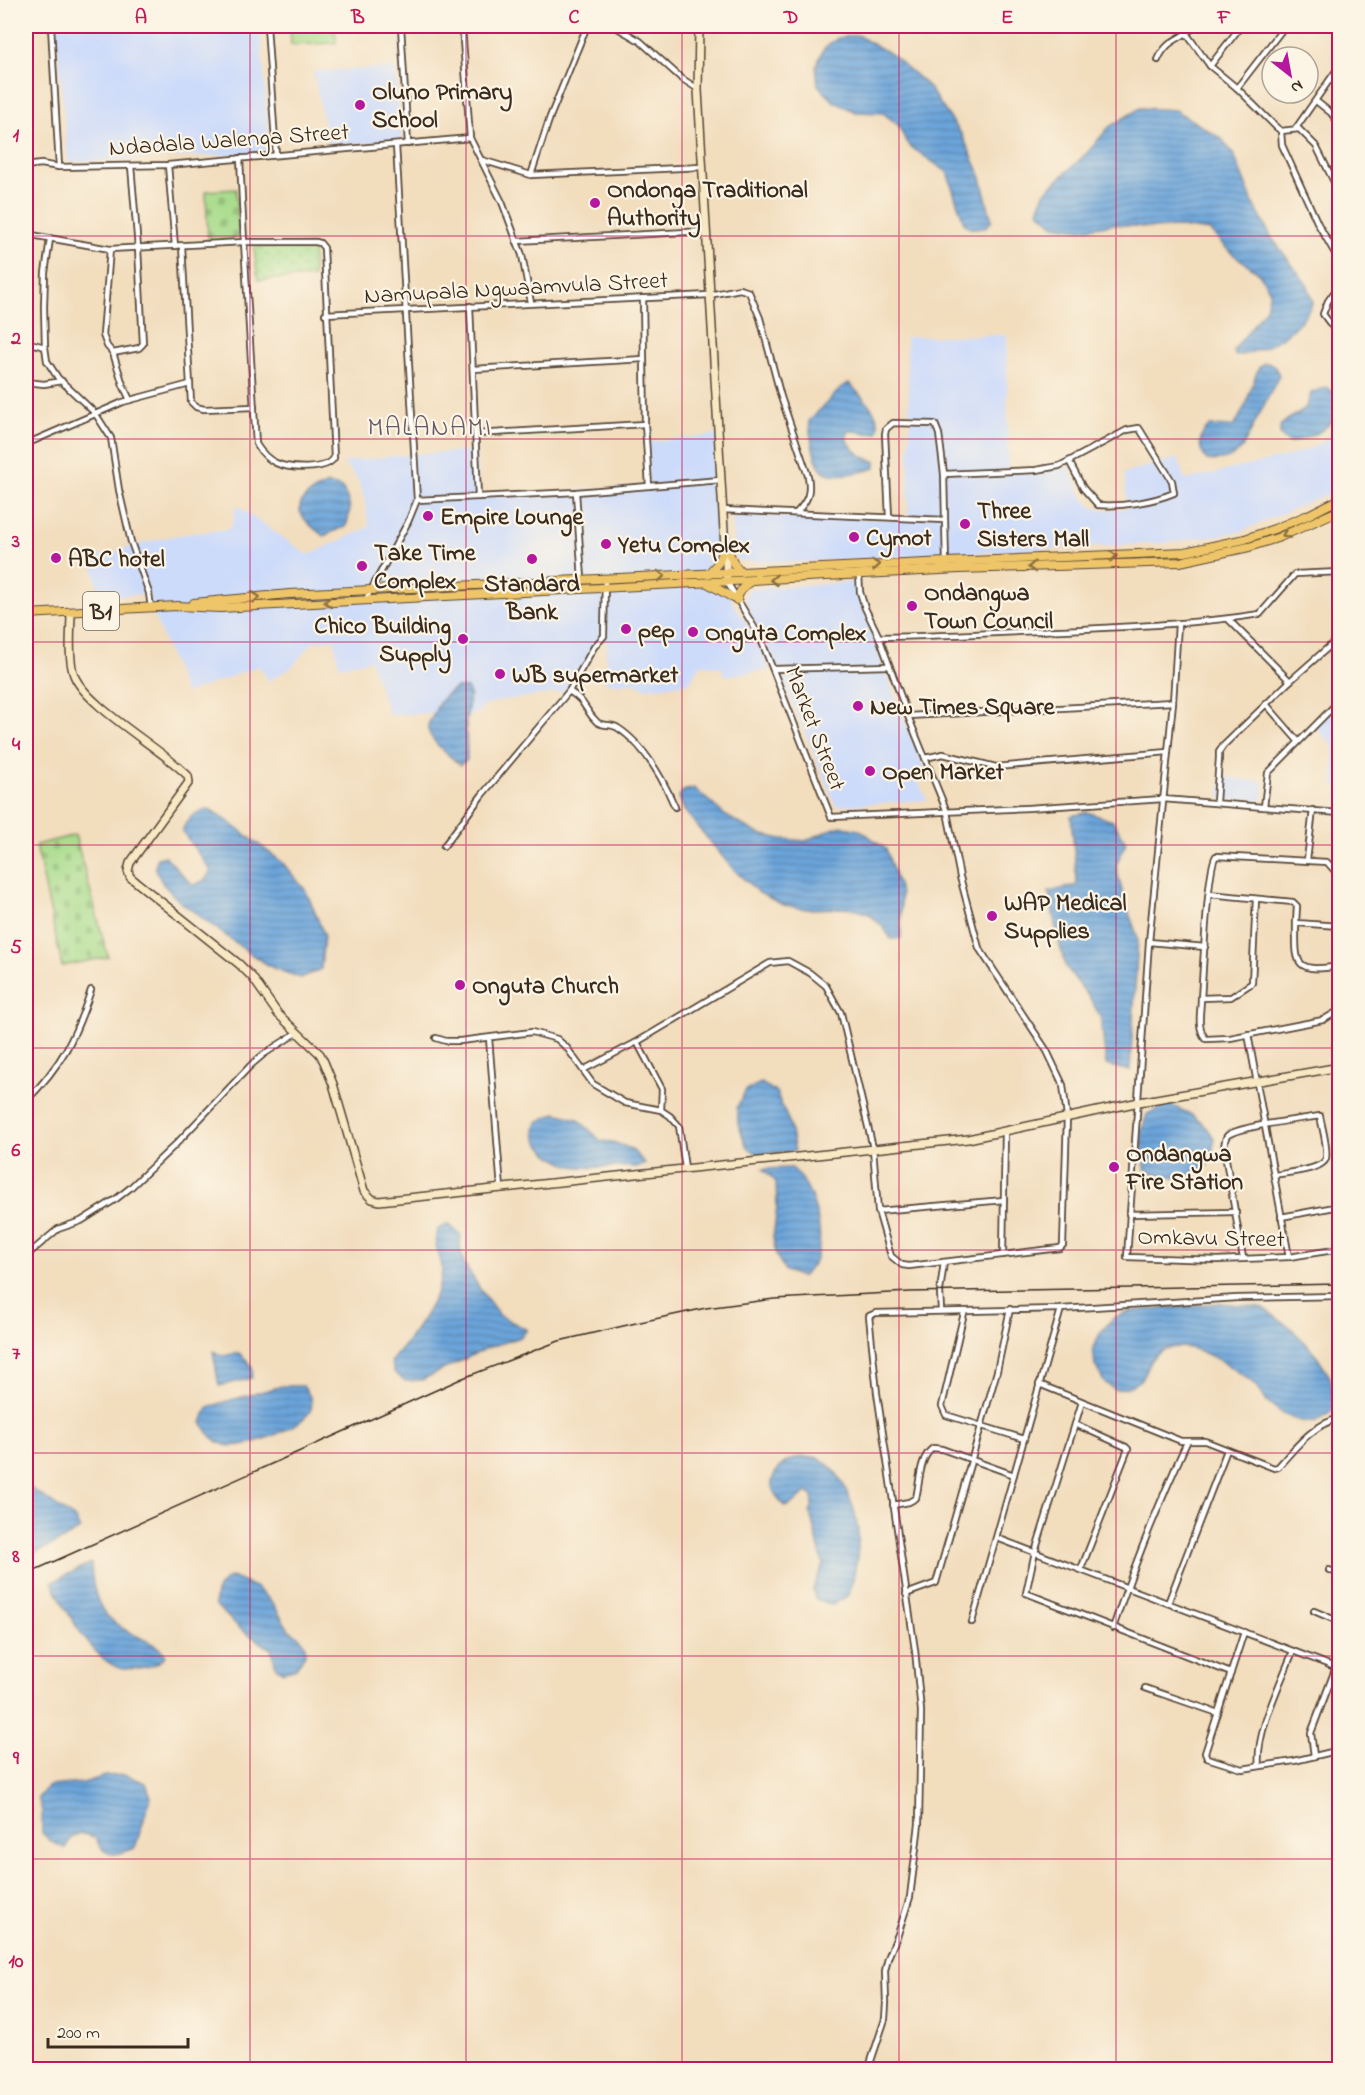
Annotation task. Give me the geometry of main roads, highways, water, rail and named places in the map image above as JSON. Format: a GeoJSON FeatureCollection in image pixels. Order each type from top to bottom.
{"type":"FeatureCollection","features":[{"type":"Feature","properties":{"kind":"main road","name":"B1"},"geometry":{"type":"LineString","coordinates":[[177,606],[220,608],[605,583],[708,579],[727,582],[751,581],[859,575],[945,566],[1166,553],[1245,539],[1308,515],[1340,499]]}},
{"type":"Feature","properties":{"kind":"main road","name":"B1"},"geometry":{"type":"LineString","coordinates":[[708,579],[726,573],[783,570],[1165,564],[1211,556],[1280,537],[1340,510]]}},
{"type":"Feature","properties":{"kind":"main road"},"geometry":{"type":"LineString","coordinates":[[741,573],[725,544],[718,563],[708,579],[737,600],[739,593],[751,581]]}},
{"type":"Feature","properties":{"kind":"main road"},"geometry":{"type":"LineString","coordinates":[[1210,547],[1211,556]]}},
{"type":"Feature","properties":{"kind":"main road","name":"B1"},"geometry":{"type":"LineString","coordinates":[[26,614],[151,608],[289,594],[518,588],[582,581],[605,583]]}},
{"type":"Feature","properties":{"kind":"water"},"geometry":{"type":"Polygon","coordinates":[[[857,35],[891,54],[927,85],[962,135],[980,174],[992,221],[984,228],[970,228],[964,223],[947,172],[908,145],[898,125],[883,113],[856,112],[834,102],[818,85],[816,66],[824,48],[838,38],[857,35]]]}},
{"type":"Feature","properties":{"kind":"water"},"geometry":{"type":"Polygon","coordinates":[[[1140,108],[1175,110],[1222,139],[1234,155],[1253,203],[1272,238],[1308,286],[1313,302],[1300,322],[1281,338],[1260,350],[1236,356],[1233,351],[1266,308],[1270,291],[1259,273],[1230,252],[1210,231],[1114,224],[1081,229],[1054,225],[1038,211],[1044,193],[1088,152],[1109,127],[1140,108]]]}},
{"type":"Feature","properties":{"kind":"water"},"geometry":{"type":"Polygon","coordinates":[[[1264,363],[1274,366],[1279,376],[1242,448],[1226,459],[1207,460],[1200,446],[1203,433],[1210,426],[1235,425],[1245,406],[1258,369],[1264,363]]]}},
{"type":"Feature","properties":{"kind":"water"},"geometry":{"type":"Polygon","coordinates":[[[849,383],[875,413],[879,426],[877,433],[849,431],[846,438],[858,453],[875,461],[875,468],[851,474],[827,473],[816,458],[809,421],[842,387],[849,383]]]}},
{"type":"Feature","properties":{"kind":"water"},"geometry":{"type":"Polygon","coordinates":[[[1326,387],[1338,396],[1335,416],[1324,429],[1289,443],[1280,435],[1280,426],[1303,411],[1311,393],[1326,387]]]}},
{"type":"Feature","properties":{"kind":"water"},"geometry":{"type":"Polygon","coordinates":[[[328,484],[342,488],[350,511],[346,526],[324,536],[313,528],[301,514],[300,507],[307,496],[328,484]]]}},
{"type":"Feature","properties":{"kind":"water"},"geometry":{"type":"Polygon","coordinates":[[[456,688],[467,688],[470,694],[466,722],[467,760],[460,765],[440,747],[430,736],[428,730],[429,723],[441,701],[456,688]]]}},
{"type":"Feature","properties":{"kind":"water"},"geometry":{"type":"Polygon","coordinates":[[[694,788],[726,816],[759,834],[806,841],[841,826],[862,831],[886,849],[901,894],[901,938],[891,939],[884,928],[869,914],[850,908],[806,909],[783,905],[759,893],[732,868],[684,810],[679,797],[683,791],[694,788]]]}},
{"type":"Feature","properties":{"kind":"water"},"geometry":{"type":"Polygon","coordinates":[[[208,809],[282,862],[306,891],[324,934],[321,969],[301,978],[273,968],[178,900],[163,884],[155,869],[157,858],[165,856],[194,885],[205,880],[211,871],[182,831],[192,816],[208,809]]]}},
{"type":"Feature","properties":{"kind":"water"},"geometry":{"type":"Polygon","coordinates":[[[1087,812],[1113,821],[1126,842],[1116,866],[1124,899],[1138,938],[1130,1071],[1106,1065],[1101,1018],[1091,1000],[1066,967],[1049,892],[1077,885],[1071,816],[1087,812]]]}},
{"type":"Feature","properties":{"kind":"water"},"geometry":{"type":"Polygon","coordinates":[[[761,1083],[776,1092],[789,1122],[795,1151],[759,1155],[747,1147],[738,1124],[737,1107],[746,1090],[761,1083]]]}},
{"type":"Feature","properties":{"kind":"water"},"geometry":{"type":"Polygon","coordinates":[[[1167,1104],[1201,1121],[1215,1140],[1208,1166],[1176,1178],[1162,1176],[1145,1169],[1141,1133],[1147,1114],[1167,1104]]]}},
{"type":"Feature","properties":{"kind":"water"},"geometry":{"type":"Polygon","coordinates":[[[556,1113],[578,1119],[601,1141],[613,1142],[631,1149],[645,1163],[637,1167],[587,1168],[575,1167],[554,1158],[538,1142],[535,1129],[537,1122],[556,1113]]]}},
{"type":"Feature","properties":{"kind":"water"},"geometry":{"type":"Polygon","coordinates":[[[792,1168],[806,1186],[816,1210],[818,1223],[819,1248],[816,1259],[802,1277],[785,1271],[776,1255],[773,1238],[777,1207],[776,1182],[763,1169],[792,1168]]]}},
{"type":"Feature","properties":{"kind":"water"},"geometry":{"type":"Polygon","coordinates":[[[448,1224],[461,1235],[460,1248],[464,1263],[499,1315],[527,1330],[520,1337],[487,1348],[422,1380],[405,1381],[394,1372],[391,1361],[415,1331],[436,1293],[442,1270],[436,1236],[438,1229],[448,1224]]]}},
{"type":"Feature","properties":{"kind":"water"},"geometry":{"type":"Polygon","coordinates":[[[1220,1303],[1262,1307],[1292,1329],[1314,1352],[1330,1377],[1335,1409],[1327,1416],[1309,1422],[1292,1418],[1275,1408],[1256,1386],[1236,1370],[1204,1353],[1184,1347],[1160,1351],[1151,1360],[1142,1378],[1131,1386],[1115,1390],[1104,1382],[1095,1365],[1093,1348],[1101,1332],[1113,1318],[1130,1311],[1220,1303]]]}},
{"type":"Feature","properties":{"kind":"water"},"geometry":{"type":"Polygon","coordinates":[[[213,1351],[223,1356],[239,1353],[252,1367],[252,1378],[219,1386],[213,1351]]]}},
{"type":"Feature","properties":{"kind":"water"},"geometry":{"type":"Polygon","coordinates":[[[282,1386],[303,1386],[312,1401],[310,1411],[305,1418],[284,1431],[258,1441],[233,1446],[221,1444],[214,1439],[202,1423],[207,1409],[220,1403],[282,1386]]]}},
{"type":"Feature","properties":{"kind":"water"},"geometry":{"type":"Polygon","coordinates":[[[815,1457],[830,1466],[840,1479],[852,1504],[858,1529],[857,1555],[849,1595],[832,1605],[815,1599],[813,1589],[823,1564],[810,1513],[813,1505],[812,1496],[807,1492],[786,1507],[772,1487],[775,1473],[786,1462],[795,1458],[815,1457]]]}},
{"type":"Feature","properties":{"kind":"water"},"geometry":{"type":"Polygon","coordinates":[[[26,1485],[74,1518],[80,1529],[63,1540],[26,1557],[26,1485]]]}},
{"type":"Feature","properties":{"kind":"water"},"geometry":{"type":"Polygon","coordinates":[[[91,1563],[97,1600],[108,1617],[126,1631],[154,1644],[166,1655],[154,1665],[124,1669],[112,1665],[101,1657],[81,1633],[52,1582],[91,1563]]]}},
{"type":"Feature","properties":{"kind":"water"},"geometry":{"type":"Polygon","coordinates":[[[231,1577],[255,1587],[271,1601],[289,1630],[299,1636],[305,1644],[306,1652],[296,1668],[283,1672],[276,1667],[271,1649],[243,1631],[215,1605],[218,1588],[231,1577]]]}},
{"type":"Feature","properties":{"kind":"water"},"geometry":{"type":"Polygon","coordinates":[[[126,1775],[146,1783],[151,1797],[135,1848],[117,1854],[107,1853],[96,1838],[80,1833],[72,1837],[65,1848],[52,1842],[42,1833],[42,1811],[38,1798],[48,1786],[83,1783],[105,1776],[126,1775]]]}},
{"type":"Feature","properties":{"kind":"railway"},"geometry":{"type":"LineString","coordinates":[[26,1574],[463,1378],[559,1341],[636,1323],[706,1308],[774,1299],[910,1292],[1340,1284]]}},
{"type":"Feature","properties":{"kind":"place","name":"Oluno Primary School"},"geometry":{"type":"Point","coordinates":[360,105]}},
{"type":"Feature","properties":{"kind":"place","name":"Ondonga Traditional Authority"},"geometry":{"type":"Point","coordinates":[595,203]}},
{"type":"Feature","properties":{"kind":"place","name":"Empire Lounge"},"geometry":{"type":"Point","coordinates":[428,516]}},
{"type":"Feature","properties":{"kind":"place","name":"Three Sisters Mall"},"geometry":{"type":"Point","coordinates":[965,524]}},
{"type":"Feature","properties":{"kind":"place","name":"Cymot"},"geometry":{"type":"Point","coordinates":[854,537]}},
{"type":"Feature","properties":{"kind":"place","name":"Yetu Complex"},"geometry":{"type":"Point","coordinates":[606,544]}},
{"type":"Feature","properties":{"kind":"place","name":"ABC hotel"},"geometry":{"type":"Point","coordinates":[56,558]}},
{"type":"Feature","properties":{"kind":"place","name":"Standard Bank"},"geometry":{"type":"Point","coordinates":[532,559]}},
{"type":"Feature","properties":{"kind":"place","name":"Take Time Complex"},"geometry":{"type":"Point","coordinates":[362,566]}},
{"type":"Feature","properties":{"kind":"place","name":"Ondangwa Town Council"},"geometry":{"type":"Point","coordinates":[912,606]}},
{"type":"Feature","properties":{"kind":"place","name":"pep"},"geometry":{"type":"Point","coordinates":[626,629]}},
{"type":"Feature","properties":{"kind":"place","name":"Onguta Complex"},"geometry":{"type":"Point","coordinates":[693,632]}},
{"type":"Feature","properties":{"kind":"place","name":"Chico Building Supply"},"geometry":{"type":"Point","coordinates":[463,639]}},
{"type":"Feature","properties":{"kind":"place","name":"WB supermarket"},"geometry":{"type":"Point","coordinates":[500,674]}},
{"type":"Feature","properties":{"kind":"place","name":"New Times Square"},"geometry":{"type":"Point","coordinates":[858,706]}},
{"type":"Feature","properties":{"kind":"place","name":"Open Market"},"geometry":{"type":"Point","coordinates":[870,771]}},
{"type":"Feature","properties":{"kind":"place","name":"WAP Medical Supplies"},"geometry":{"type":"Point","coordinates":[992,916]}},
{"type":"Feature","properties":{"kind":"place","name":"Onguta Church"},"geometry":{"type":"Point","coordinates":[460,985]}},
{"type":"Feature","properties":{"kind":"place","name":"Ondangwa Fire Station"},"geometry":{"type":"Point","coordinates":[1114,1167]}},
{"type":"Feature","properties":{"kind":"district","name":"MALANAMI"},"geometry":{"type":"Point","coordinates":[430,426]}}]}
